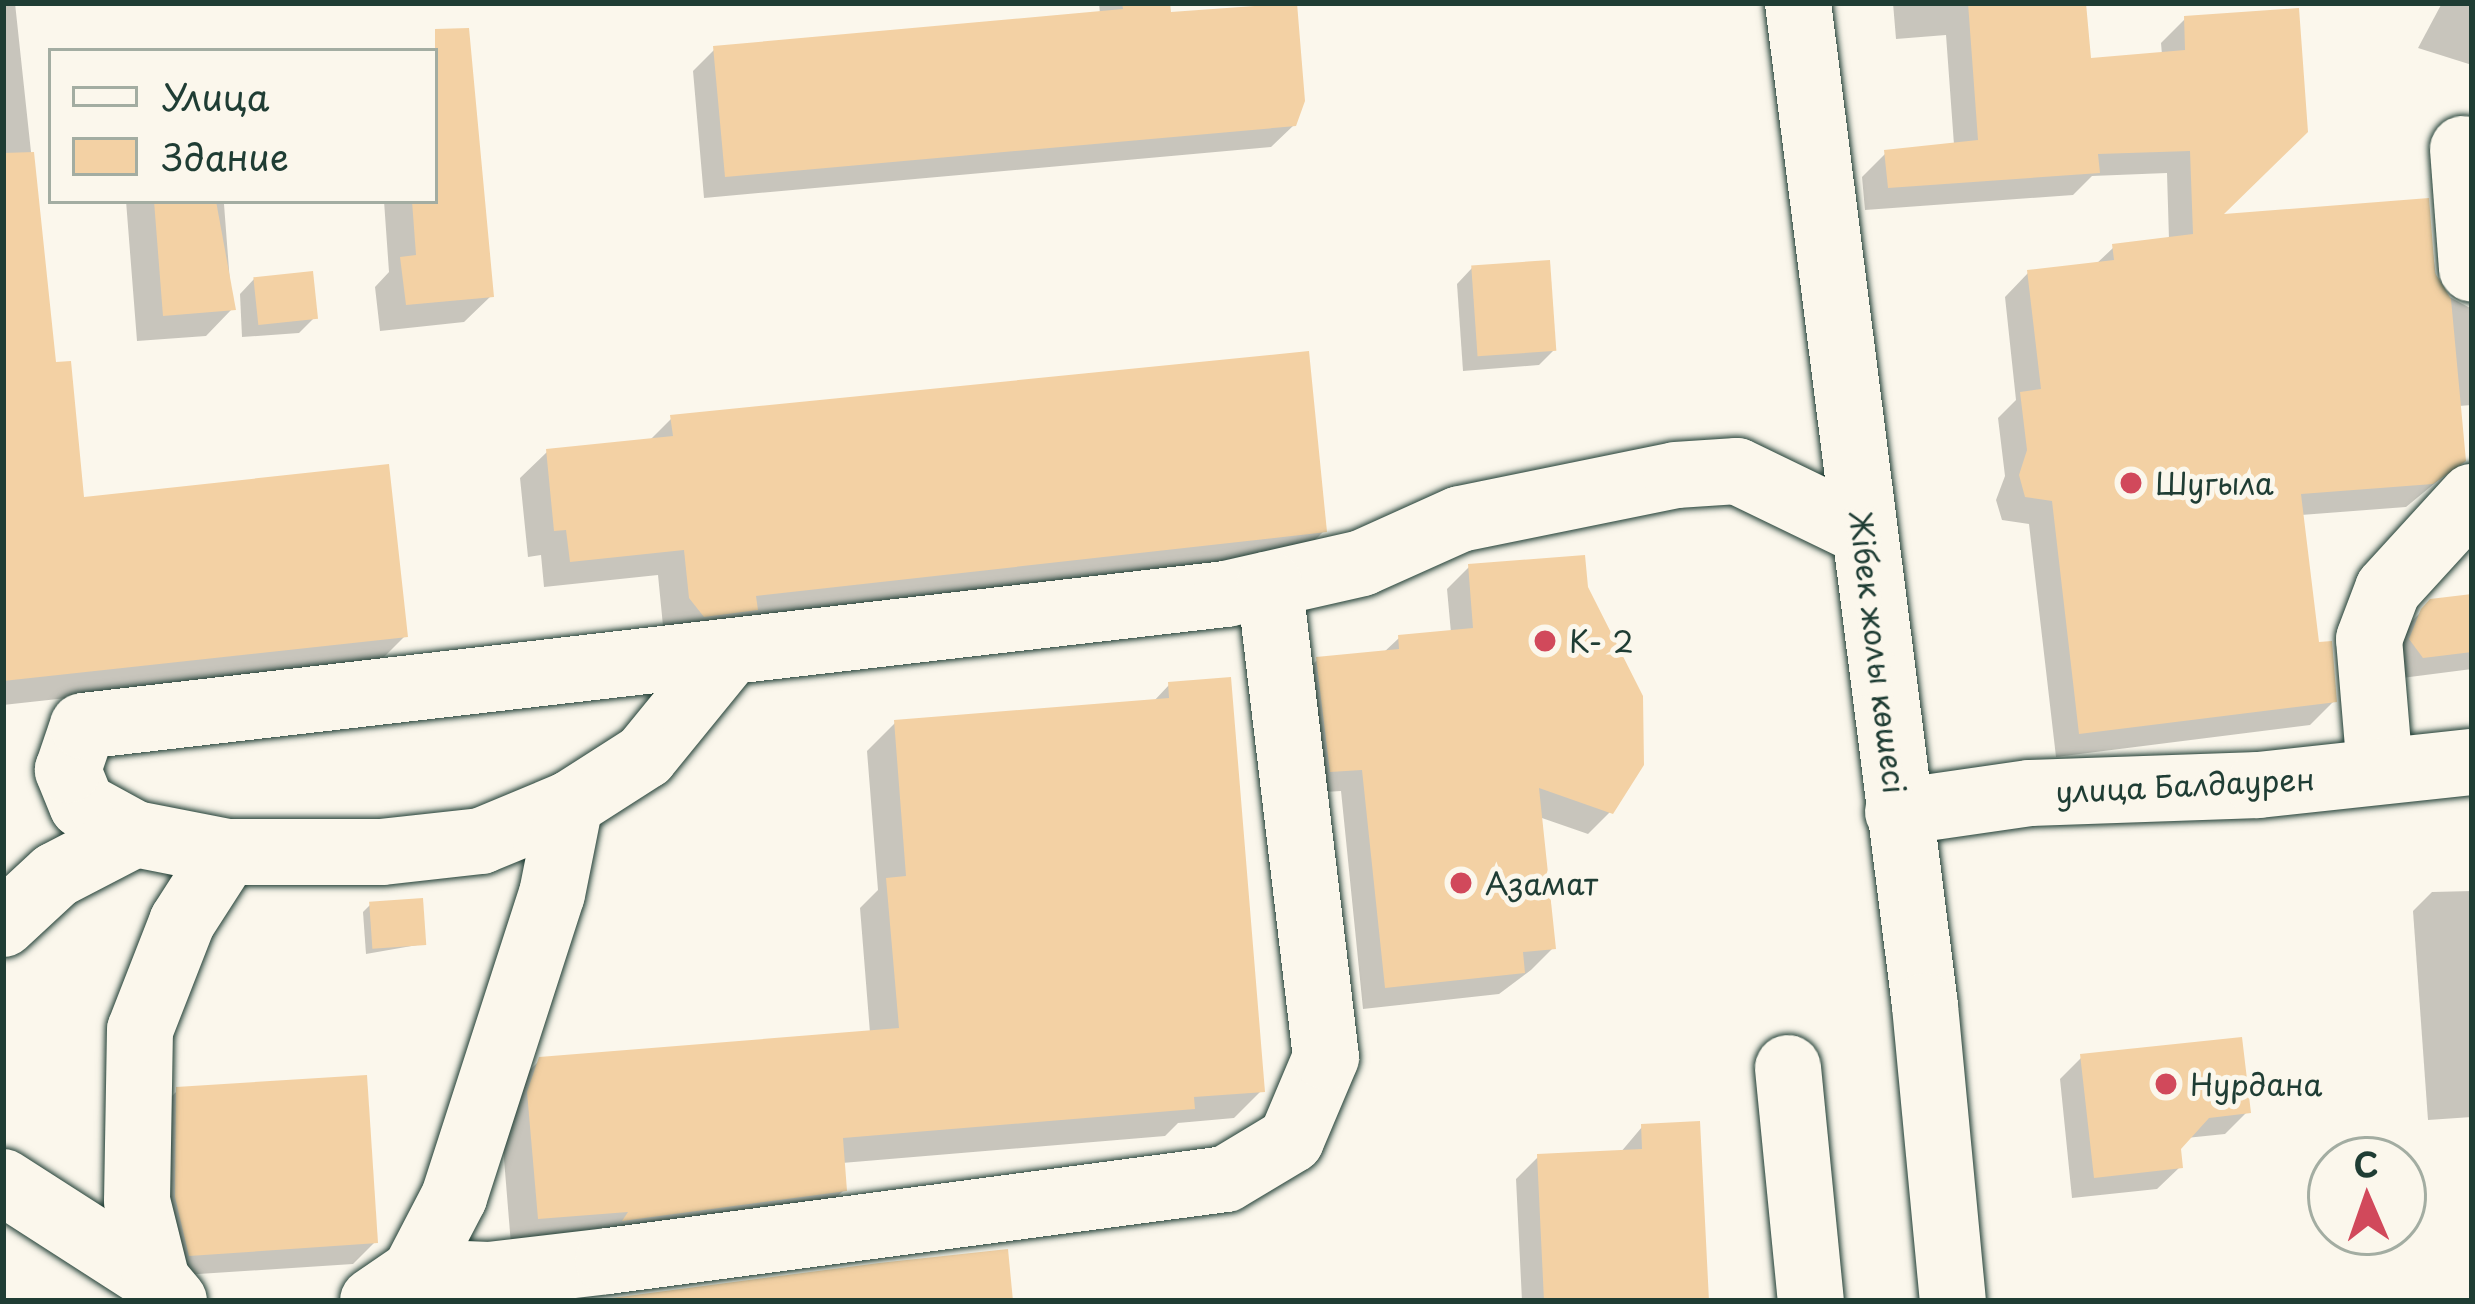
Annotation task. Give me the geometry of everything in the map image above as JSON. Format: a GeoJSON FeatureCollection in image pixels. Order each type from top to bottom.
{"type":"FeatureCollection","features":[{"type":"Feature","properties":{"kind":"main road","name":"Жібек жолы көшесі"},"geometry":{"type":"LineString","coordinates":[[1798,3],[1953,1301]]}},
{"type":"Feature","properties":{"kind":"main road"},"geometry":{"type":"LineString","coordinates":[[2463,149],[2472,268]]}},
{"type":"Feature","properties":{"kind":"main road"},"geometry":{"type":"LineString","coordinates":[[729,653],[645,756],[570,804],[481,841],[381,852],[227,852],[135,834],[82,805],[68,770],[83,726],[729,653],[1270,584],[1362,563],[1460,519],[1559,494],[1737,471],[1863,532]]}},
{"type":"Feature","properties":{"kind":"main road"},"geometry":{"type":"LineString","coordinates":[[2380,770],[2368,639],[2388,590],[2472,497]]}},
{"type":"Feature","properties":{"kind":"main road"},"geometry":{"type":"LineString","coordinates":[[394,1286],[1226,1179],[1291,1140],[1326,1057],[1270,584]]}},
{"type":"Feature","properties":{"kind":"main road","name":"улица Балдаурен"},"geometry":{"type":"LineString","coordinates":[[1898,812],[2030,793],[2259,785],[2472,762]]}},
{"type":"Feature","properties":{"kind":"main road"},"geometry":{"type":"LineString","coordinates":[[394,1286],[485,1117],[553,894],[570,804]]}},
{"type":"Feature","properties":{"kind":"main road"},"geometry":{"type":"LineString","coordinates":[[3,924],[56,875],[135,834]]}},
{"type":"Feature","properties":{"kind":"main road"},"geometry":{"type":"LineString","coordinates":[[166,1291],[137,1201],[140,1030],[182,922],[227,852]]}},
{"type":"Feature","properties":{"kind":"main road"},"geometry":{"type":"LineString","coordinates":[[1788,1068],[1811,1301]]}},
{"type":"Feature","properties":{"kind":"main road"},"geometry":{"type":"LineString","coordinates":[[3,1181],[166,1291]]}},
{"type":"Feature","properties":{"kind":"building"},"geometry":{"type":"Polygon","coordinates":[[[1122,3],[1170,3],[1171,12],[1297,3],[1305,101],[1296,126],[725,177],[713,46],[1123,9],[1122,3]]]}},
{"type":"Feature","properties":{"kind":"building"},"geometry":{"type":"Polygon","coordinates":[[[1968,3],[2086,3],[2091,58],[2185,50],[2184,16],[2299,8],[2308,132],[2224,214],[2429,198],[2435,273],[2451,299],[2466,461],[2433,484],[2301,494],[2319,642],[2332,641],[2337,702],[2079,734],[2052,501],[2025,497],[2019,475],[2027,450],[2020,392],[2041,389],[2027,270],[2114,260],[2112,244],[2193,234],[2190,151],[2098,154],[2100,173],[1888,188],[1884,150],[1978,140],[1968,3]]]}},
{"type":"Feature","properties":{"kind":"building"},"geometry":{"type":"Polygon","coordinates":[[[469,28],[494,297],[406,305],[400,257],[416,255],[412,204],[438,204],[435,29],[469,28]]]}},
{"type":"Feature","properties":{"kind":"building"},"geometry":{"type":"Polygon","coordinates":[[[34,152],[56,362],[71,361],[84,497],[389,464],[408,637],[3,681],[3,153],[34,152]]]}},
{"type":"Feature","properties":{"kind":"building"},"geometry":{"type":"Polygon","coordinates":[[[154,204],[217,204],[236,310],[163,316],[154,204]]]}},
{"type":"Feature","properties":{"kind":"building"},"geometry":{"type":"Polygon","coordinates":[[[1550,260],[1556,351],[1478,356],[1471,266],[1550,260]]]}},
{"type":"Feature","properties":{"kind":"building"},"geometry":{"type":"Polygon","coordinates":[[[313,271],[318,319],[258,325],[253,277],[313,271]]]}},
{"type":"Feature","properties":{"kind":"building"},"geometry":{"type":"Polygon","coordinates":[[[1309,351],[1327,532],[756,596],[758,610],[704,617],[689,598],[684,550],[570,562],[566,530],[554,531],[546,449],[673,436],[670,415],[1309,351]]]}},
{"type":"Feature","properties":{"kind":"building"},"geometry":{"type":"Polygon","coordinates":[[[1585,555],[1588,587],[1643,696],[1644,765],[1613,814],[1539,788],[1556,949],[1523,952],[1525,973],[1385,988],[1362,770],[1330,772],[1316,657],[1399,649],[1398,635],[1473,628],[1468,564],[1585,555]]]}},
{"type":"Feature","properties":{"kind":"building"},"geometry":{"type":"Polygon","coordinates":[[[2472,594],[2472,652],[2423,658],[2409,639],[2421,609],[2430,599],[2472,594]]]}},
{"type":"Feature","properties":{"kind":"building"},"geometry":{"type":"Polygon","coordinates":[[[1231,677],[1265,1092],[1194,1097],[1195,1109],[843,1138],[847,1191],[622,1221],[628,1212],[538,1219],[527,1092],[539,1057],[899,1028],[886,878],[906,876],[894,720],[1169,698],[1168,682],[1231,677]]]}},
{"type":"Feature","properties":{"kind":"building"},"geometry":{"type":"Polygon","coordinates":[[[423,898],[426,945],[372,949],[369,902],[423,898]]]}},
{"type":"Feature","properties":{"kind":"building","name":"Нурдана"},"geometry":{"type":"Polygon","coordinates":[[[2242,1037],[2251,1113],[2209,1118],[2181,1149],[2183,1168],[2094,1178],[2080,1054],[2242,1037]]]}},
{"type":"Feature","properties":{"kind":"building"},"geometry":{"type":"Polygon","coordinates":[[[367,1075],[378,1243],[189,1256],[175,1197],[176,1087],[367,1075]]]}},
{"type":"Feature","properties":{"kind":"building"},"geometry":{"type":"Polygon","coordinates":[[[1700,1121],[1709,1301],[1544,1301],[1537,1154],[1642,1149],[1641,1124],[1700,1121]]]}},
{"type":"Feature","properties":{"kind":"building"},"geometry":{"type":"Polygon","coordinates":[[[1008,1249],[1013,1301],[589,1301],[879,1263],[1008,1249]]]}},
{"type":"Feature","properties":{"kind":"place","name":"Шугыла"},"geometry":{"type":"Point","coordinates":[2131,483]}},
{"type":"Feature","properties":{"kind":"place","name":"К- 2"},"geometry":{"type":"Point","coordinates":[1545,641]}},
{"type":"Feature","properties":{"kind":"place","name":"Азамат"},"geometry":{"type":"Point","coordinates":[1461,883]}},
{"type":"Feature","properties":{"kind":"place","name":"Нурдана"},"geometry":{"type":"Point","coordinates":[2166,1084]}}]}
